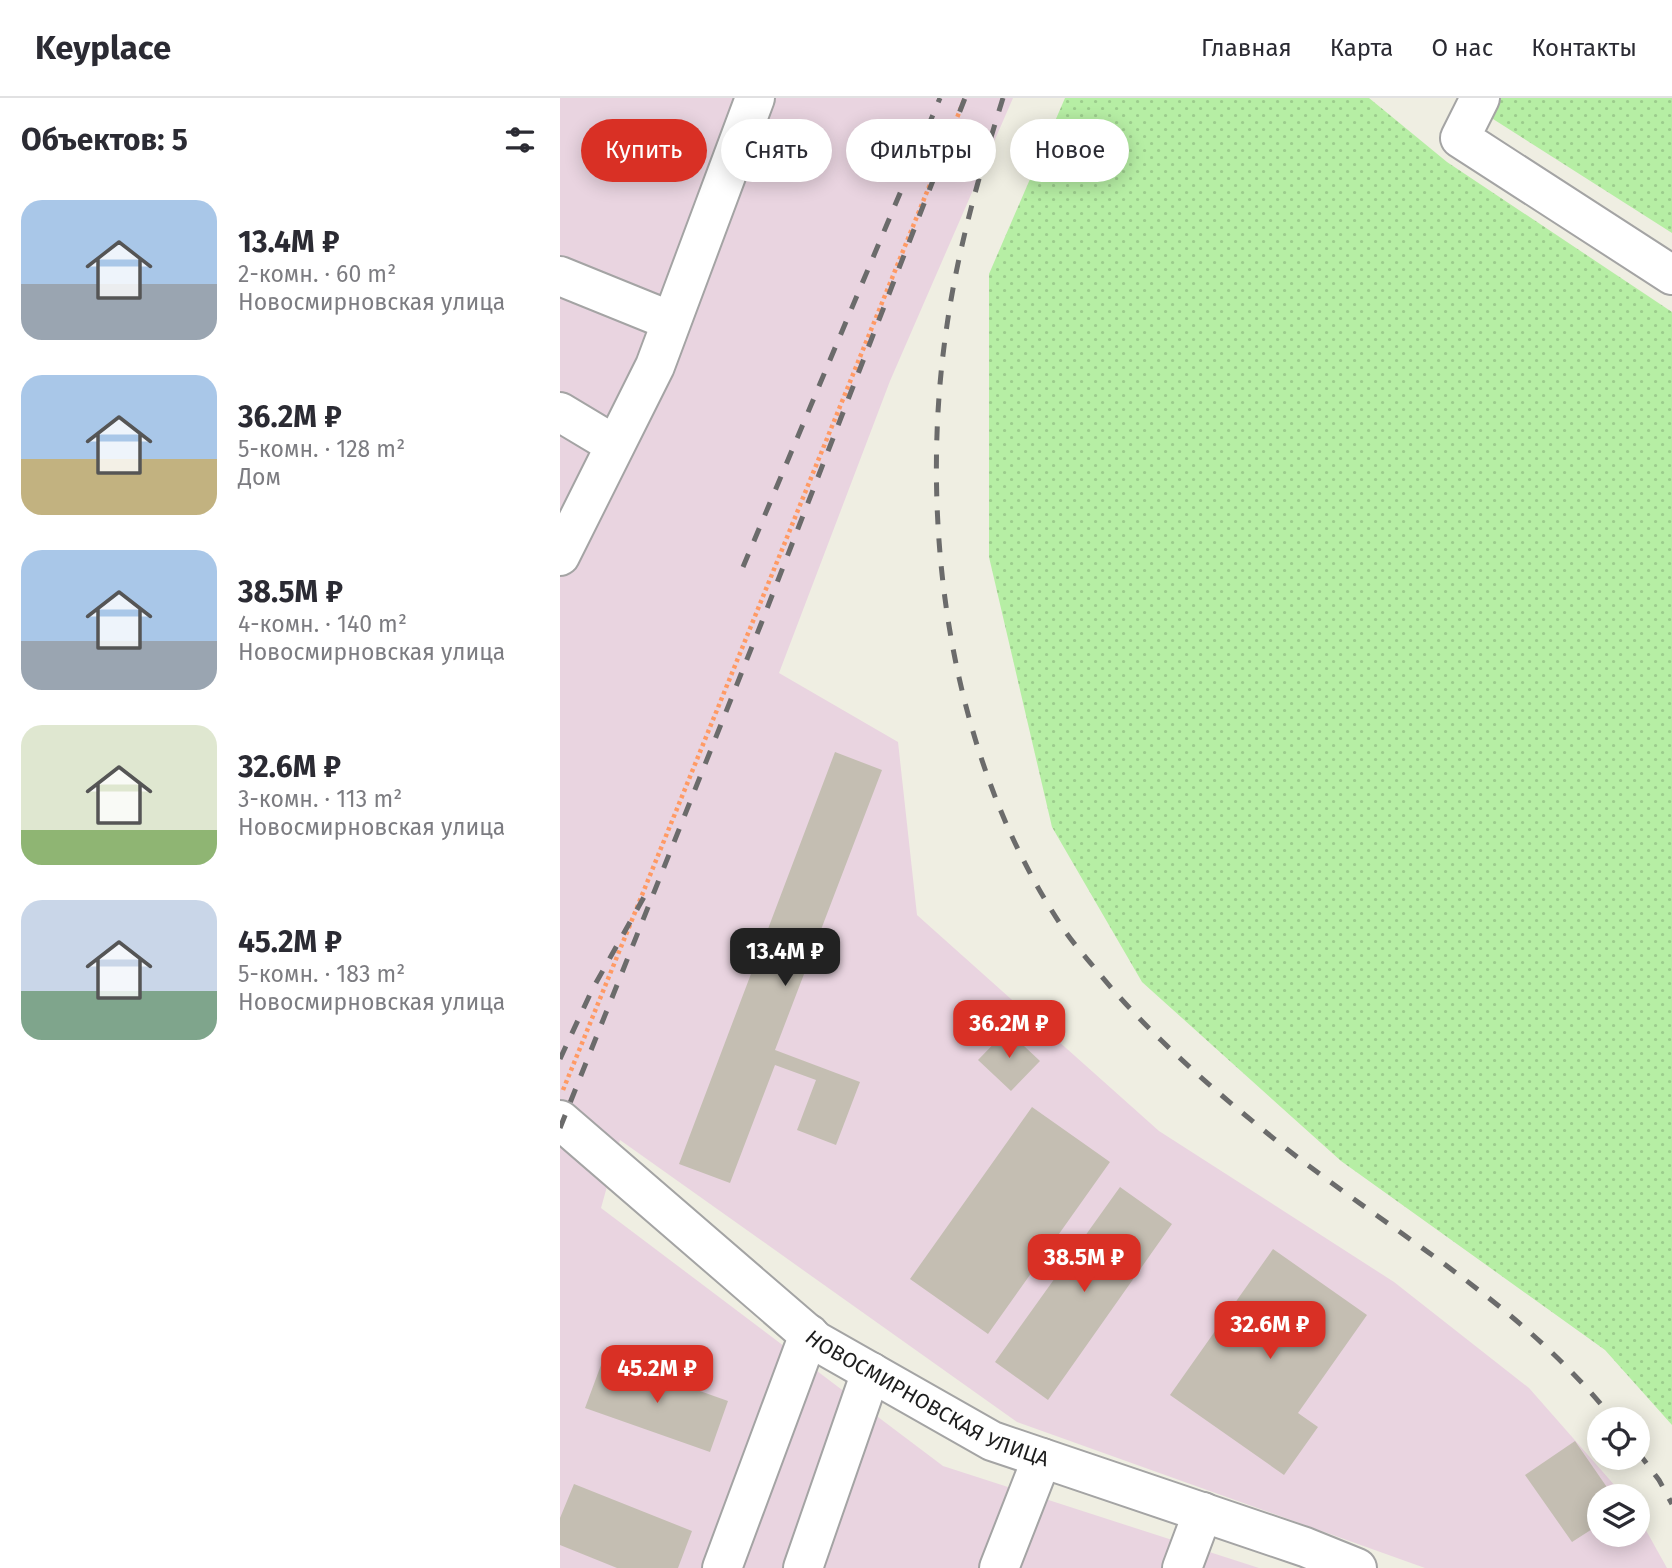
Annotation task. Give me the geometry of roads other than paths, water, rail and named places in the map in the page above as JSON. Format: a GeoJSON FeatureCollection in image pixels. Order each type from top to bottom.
{"type":"FeatureCollection","features":[{"type":"Feature","properties":{"kind":"street"},"geometry":{"type":"LineString","coordinates":[[560,556],[655,366],[755,98]]}},
{"type":"Feature","properties":{"kind":"street"},"geometry":{"type":"LineString","coordinates":[[1480,98],[1460,138],[1672,275]]}},
{"type":"Feature","properties":{"kind":"street"},"geometry":{"type":"LineString","coordinates":[[560,276],[671,321]]}},
{"type":"Feature","properties":{"kind":"street"},"geometry":{"type":"LineString","coordinates":[[560,412],[615,445]]}},
{"type":"Feature","properties":{"kind":"street","name":"НОВОСМИРНОВСКАЯ УЛИЦА"},"geometry":{"type":"LineString","coordinates":[[560,1120],[809,1334],[992,1441],[1305,1547],[1357,1568]]}},
{"type":"Feature","properties":{"kind":"street"},"geometry":{"type":"LineString","coordinates":[[722,1568],[809,1334]]}},
{"type":"Feature","properties":{"kind":"street"},"geometry":{"type":"LineString","coordinates":[[803,1568],[871,1372]]}},
{"type":"Feature","properties":{"kind":"street"},"geometry":{"type":"LineString","coordinates":[[999,1568],[1042,1458]]}},
{"type":"Feature","properties":{"kind":"street"},"geometry":{"type":"LineString","coordinates":[[1182,1568],[1203,1512]]}},
{"type":"Feature","properties":{"kind":"railway"},"geometry":{"type":"LineString","coordinates":[[743,567],[940,98]]}},
{"type":"Feature","properties":{"kind":"railway"},"geometry":{"type":"LineString","coordinates":[[560,1128],[761,624],[965,98]]}},
{"type":"Feature","properties":{"kind":"railway"},"geometry":{"type":"LineString","coordinates":[[1003,98],[970,210],[957,267],[947,325],[939,401],[936,479],[940,558],[951,637],[968,715],[993,790],[1024,861],[1074,943],[1133,1012],[1176,1054],[1244,1114],[1312,1168],[1493,1301],[1576,1376],[1603,1407]]}},
{"type":"Feature","properties":{"kind":"railway"},"geometry":{"type":"LineString","coordinates":[[560,1059],[592,990],[644,897]]}},
{"type":"Feature","properties":{"kind":"railway"},"geometry":{"type":"LineString","coordinates":[[1650,1468],[1672,1504]]}}]}
